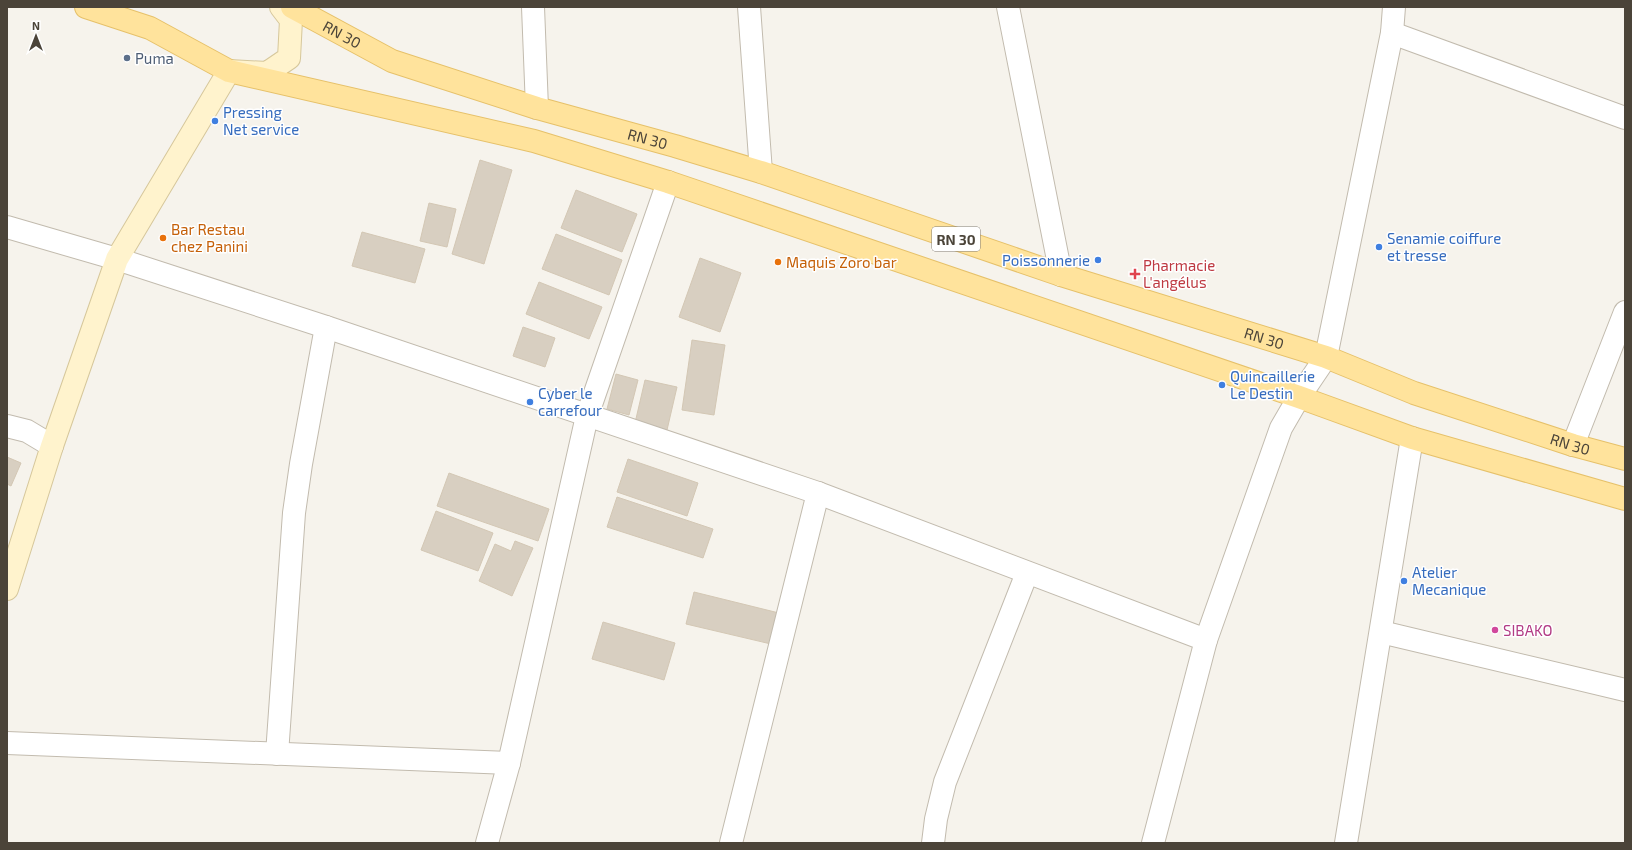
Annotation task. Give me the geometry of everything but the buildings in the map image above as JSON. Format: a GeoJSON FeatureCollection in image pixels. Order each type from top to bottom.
{"type":"FeatureCollection","features":[{"type":"Feature","properties":{"kind":"main road","name":"RN 30"},"geometry":{"type":"LineString","coordinates":[[86,7],[150,28],[229,71],[534,141],[668,182],[1299,397],[1412,438],[1625,499]]}},
{"type":"Feature","properties":{"kind":"main road","name":"RN 30"},"geometry":{"type":"LineString","coordinates":[[292,7],[392,61],[537,108],[761,172],[1061,275],[1326,357],[1414,393],[1573,445],[1625,460]]}},
{"type":"Feature","properties":{"kind":"street"},"geometry":{"type":"LineString","coordinates":[[7,589],[52,446],[117,259],[229,71],[266,73],[289,58],[291,20],[281,7]]}},
{"type":"Feature","properties":{"kind":"street"},"geometry":{"type":"LineString","coordinates":[[533,7],[537,108]]}},
{"type":"Feature","properties":{"kind":"street"},"geometry":{"type":"LineString","coordinates":[[749,7],[761,172]]}},
{"type":"Feature","properties":{"kind":"street"},"geometry":{"type":"LineString","coordinates":[[1008,7],[1061,275]]}},
{"type":"Feature","properties":{"kind":"street"},"geometry":{"type":"LineString","coordinates":[[1153,843],[1206,640],[1281,428],[1299,397],[1326,357],[1392,33],[1394,7]]}},
{"type":"Feature","properties":{"kind":"street"},"geometry":{"type":"LineString","coordinates":[[1392,33],[1625,118]]}},
{"type":"Feature","properties":{"kind":"street"},"geometry":{"type":"LineString","coordinates":[[487,843],[509,763],[587,416],[668,182]]}},
{"type":"Feature","properties":{"kind":"street"},"geometry":{"type":"LineString","coordinates":[[7,227],[117,259],[326,327],[818,493],[1206,640]]}},
{"type":"Feature","properties":{"kind":"street"},"geometry":{"type":"LineString","coordinates":[[1573,445],[1625,312]]}},
{"type":"Feature","properties":{"kind":"street"},"geometry":{"type":"LineString","coordinates":[[277,754],[294,513],[301,464],[326,327]]}},
{"type":"Feature","properties":{"kind":"street"},"geometry":{"type":"LineString","coordinates":[[7,426],[27,431],[52,446]]}},
{"type":"Feature","properties":{"kind":"street"},"geometry":{"type":"LineString","coordinates":[[1346,843],[1412,438]]}},
{"type":"Feature","properties":{"kind":"street"},"geometry":{"type":"LineString","coordinates":[[731,843],[818,493]]}},
{"type":"Feature","properties":{"kind":"street"},"geometry":{"type":"LineString","coordinates":[[933,843],[936,819],[945,782],[1027,573]]}},
{"type":"Feature","properties":{"kind":"street"},"geometry":{"type":"LineString","coordinates":[[1381,632],[1625,690]]}},
{"type":"Feature","properties":{"kind":"street"},"geometry":{"type":"LineString","coordinates":[[7,743],[509,763]]}},
{"type":"Feature","properties":{"kind":"place","name":"Puma"},"geometry":{"type":"Point","coordinates":[127,58]}},
{"type":"Feature","properties":{"kind":"place","name":"Pressing Net service"},"geometry":{"type":"Point","coordinates":[215,121]}},
{"type":"Feature","properties":{"kind":"place","name":"Bar Restau chez Panini"},"geometry":{"type":"Point","coordinates":[163,238]}},
{"type":"Feature","properties":{"kind":"place","name":"Senamie coiffure et tresse"},"geometry":{"type":"Point","coordinates":[1379,247]}},
{"type":"Feature","properties":{"kind":"place","name":"Poissonnerie"},"geometry":{"type":"Point","coordinates":[1098,260]}},
{"type":"Feature","properties":{"kind":"place","name":"Maquis Zoro bar"},"geometry":{"type":"Point","coordinates":[778,262]}},
{"type":"Feature","properties":{"kind":"place","name":"Pharmacie L'angélus"},"geometry":{"type":"Point","coordinates":[1135,274]}},
{"type":"Feature","properties":{"kind":"place","name":"Quincaillerie Le Destin"},"geometry":{"type":"Point","coordinates":[1222,385]}},
{"type":"Feature","properties":{"kind":"place","name":"Cyber le carrefour"},"geometry":{"type":"Point","coordinates":[530,402]}},
{"type":"Feature","properties":{"kind":"place","name":"Atelier Mecanique"},"geometry":{"type":"Point","coordinates":[1404,581]}},
{"type":"Feature","properties":{"kind":"place","name":"SIBAKO"},"geometry":{"type":"Point","coordinates":[1495,630]}}]}
